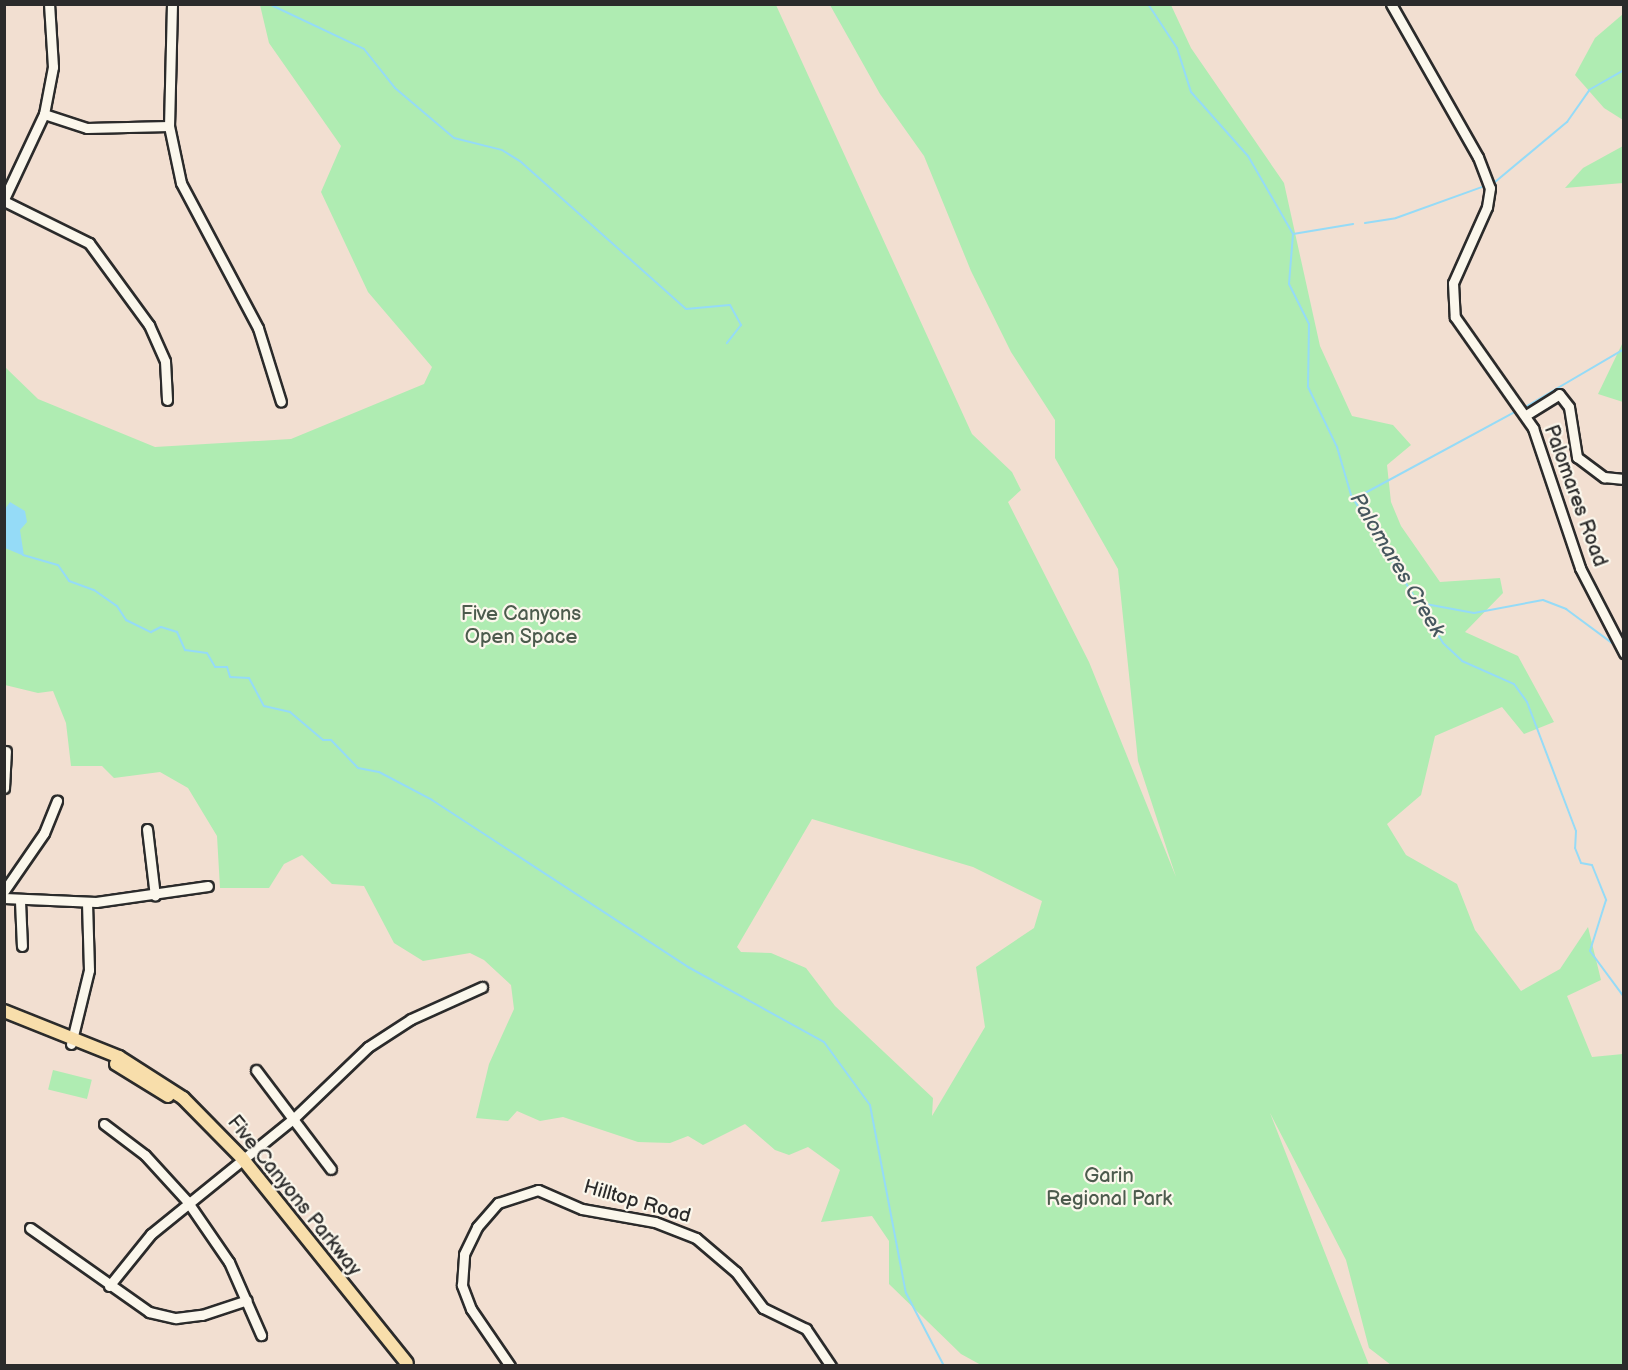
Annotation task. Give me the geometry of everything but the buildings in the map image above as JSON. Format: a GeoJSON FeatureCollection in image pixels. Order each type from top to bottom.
{"type":"FeatureCollection","features":[{"type":"Feature","properties":{"kind":"main road","name":"Five Canyons Parkway"},"geometry":{"type":"LineString","coordinates":[[4,1011],[167,1085],[239,1160],[408,1364]]}},
{"type":"Feature","properties":{"kind":"main road","name":"Five Canyons Parkway"},"geometry":{"type":"LineString","coordinates":[[4,1018],[72,1041]]}},
{"type":"Feature","properties":{"kind":"street"},"geometry":{"type":"LineString","coordinates":[[49,4],[53,67],[44,114],[4,200],[89,243],[149,325],[165,361],[167,400]]}},
{"type":"Feature","properties":{"kind":"street"},"geometry":{"type":"LineString","coordinates":[[172,4],[169,126],[181,183],[258,328],[281,402]]}},
{"type":"Feature","properties":{"kind":"street","name":"Palomares Road"},"geometry":{"type":"LineString","coordinates":[[1391,4],[1478,157],[1490,188],[1487,207],[1453,283],[1451,306],[1469,342],[1526,415],[1580,568],[1623,653]]}},
{"type":"Feature","properties":{"kind":"street"},"geometry":{"type":"LineString","coordinates":[[44,114],[87,128],[169,126]]}},
{"type":"Feature","properties":{"kind":"street"},"geometry":{"type":"LineString","coordinates":[[1526,415],[1559,394],[1569,406],[1577,457],[1604,477],[1623,479]]}},
{"type":"Feature","properties":{"kind":"street"},"geometry":{"type":"LineString","coordinates":[[4,788],[6,751]]}},
{"type":"Feature","properties":{"kind":"street"},"geometry":{"type":"LineString","coordinates":[[4,891],[44,833],[57,800]]}},
{"type":"Feature","properties":{"kind":"street"},"geometry":{"type":"LineString","coordinates":[[147,830],[154,896]]}},
{"type":"Feature","properties":{"kind":"street"},"geometry":{"type":"LineString","coordinates":[[4,898],[20,901],[87,902],[154,896],[208,886]]}},
{"type":"Feature","properties":{"kind":"street"},"geometry":{"type":"LineString","coordinates":[[20,901],[22,946]]}},
{"type":"Feature","properties":{"kind":"street"},"geometry":{"type":"LineString","coordinates":[[72,1041],[89,970],[87,902]]}},
{"type":"Feature","properties":{"kind":"street"},"geometry":{"type":"LineString","coordinates":[[109,1286],[151,1234],[187,1201],[292,1120],[368,1047],[411,1019],[482,987]]}},
{"type":"Feature","properties":{"kind":"street"},"geometry":{"type":"LineString","coordinates":[[256,1070],[331,1169]]}},
{"type":"Feature","properties":{"kind":"street"},"geometry":{"type":"LineString","coordinates":[[104,1124],[145,1155],[187,1201],[247,1300],[261,1335]]}},
{"type":"Feature","properties":{"kind":"street","name":"Hilltop Road"},"geometry":{"type":"LineString","coordinates":[[510,1365],[471,1309],[462,1285],[464,1254],[477,1227],[498,1203],[538,1190],[582,1209],[655,1222],[696,1238],[736,1272],[763,1308],[806,1329],[831,1365]]}},
{"type":"Feature","properties":{"kind":"street"},"geometry":{"type":"LineString","coordinates":[[30,1228],[109,1286],[149,1312],[176,1318],[247,1300]]}},
{"type":"Feature","properties":{"kind":"green space"},"geometry":{"type":"Polygon","coordinates":[[[260,5],[776,5],[972,434],[1012,472],[1021,490],[1008,502],[1089,662],[1176,877],[1138,761],[1118,569],[1055,458],[1055,420],[1011,352],[971,271],[924,156],[880,94],[830,5],[1171,5],[1191,48],[1284,183],[1320,346],[1352,416],[1393,425],[1411,445],[1387,465],[1391,502],[1401,526],[1440,582],[1500,578],[1503,593],[1465,632],[1518,656],[1554,722],[1524,734],[1502,707],[1435,736],[1421,795],[1387,824],[1406,855],[1457,884],[1475,930],[1521,991],[1560,969],[1588,927],[1601,980],[1567,996],[1592,1057],[1623,1054],[1623,1365],[1391,1365],[1369,1348],[1346,1260],[1270,1113],[1369,1365],[981,1365],[961,1354],[889,1284],[889,1241],[872,1216],[821,1222],[840,1170],[808,1147],[789,1155],[775,1150],[745,1124],[703,1145],[688,1136],[670,1143],[638,1142],[563,1117],[540,1121],[517,1111],[508,1121],[476,1118],[489,1064],[514,1009],[511,985],[484,960],[470,953],[423,961],[394,943],[364,886],[332,884],[302,855],[284,864],[269,888],[220,888],[217,836],[188,788],[160,772],[114,778],[102,766],[71,766],[66,723],[53,691],[38,693],[5,685],[5,367],[38,399],[155,447],[291,439],[424,384],[432,367],[368,292],[321,192],[341,146],[269,43],[260,5]],[[812,819],[737,947],[741,952],[771,953],[806,968],[835,1006],[933,1098],[932,1116],[985,1027],[976,967],[1034,928],[1042,901],[973,867],[812,819]]]}},
{"type":"Feature","properties":{"kind":"green space"},"geometry":{"type":"Polygon","coordinates":[[[1623,14],[1623,120],[1604,108],[1575,75],[1595,38],[1623,14]]]}},
{"type":"Feature","properties":{"kind":"green space"},"geometry":{"type":"Polygon","coordinates":[[[1623,146],[1623,183],[1565,188],[1583,168],[1623,146]]]}},
{"type":"Feature","properties":{"kind":"green space"},"geometry":{"type":"Polygon","coordinates":[[[1623,342],[1623,402],[1598,394],[1623,342]]]}},
{"type":"Feature","properties":{"kind":"green space"},"geometry":{"type":"Polygon","coordinates":[[[53,1070],[92,1080],[87,1099],[48,1089],[53,1070]]]}},
{"type":"Feature","properties":{"kind":"water"},"geometry":{"type":"Polygon","coordinates":[[[10,502],[25,511],[27,522],[20,530],[24,556],[5,548],[5,509],[10,502]]]}},
{"type":"Feature","properties":{"kind":"waterway"},"geometry":{"type":"LineString","coordinates":[[269,4],[364,49],[395,88],[454,138],[502,150],[521,162],[686,309],[730,305],[741,325],[727,343]]}},
{"type":"Feature","properties":{"kind":"waterway","name":"Palomares Creek"},"geometry":{"type":"LineString","coordinates":[[1148,4],[1177,48],[1191,92],[1248,156],[1293,234],[1289,284],[1309,324],[1308,387],[1337,447],[1351,495],[1443,643],[1462,661],[1514,684],[1527,702],[1576,831],[1575,848],[1581,863],[1592,865],[1606,900],[1590,951],[1624,997]]}},
{"type":"Feature","properties":{"kind":"waterway"},"geometry":{"type":"LineString","coordinates":[[1495,182],[1567,122],[1589,90],[1624,70]]}},
{"type":"Feature","properties":{"kind":"waterway"},"geometry":{"type":"LineString","coordinates":[[1365,223],[1396,218],[1482,187]]}},
{"type":"Feature","properties":{"kind":"waterway"},"geometry":{"type":"LineString","coordinates":[[1293,234],[1353,224]]}},
{"type":"Feature","properties":{"kind":"waterway"},"geometry":{"type":"LineString","coordinates":[[1527,406],[1624,349]]}},
{"type":"Feature","properties":{"kind":"waterway"},"geometry":{"type":"LineString","coordinates":[[1354,499],[1515,412]]}},
{"type":"Feature","properties":{"kind":"waterway"},"geometry":{"type":"LineString","coordinates":[[23,555],[58,565],[69,581],[94,590],[117,606],[126,620],[151,632],[161,627],[177,632],[185,650],[207,653],[215,667],[227,667],[230,677],[249,678],[264,706],[290,712],[323,740],[331,740],[358,768],[379,772],[432,800],[688,967],[824,1042],[870,1105],[906,1293],[944,1366]]}},
{"type":"Feature","properties":{"kind":"waterway"},"geometry":{"type":"LineString","coordinates":[[1415,602],[1474,613],[1543,600],[1566,609],[1612,643]]}},
{"type":"Feature","properties":{"kind":"park label","name":"Five Canyons Open Space"},"geometry":{"type":"Point","coordinates":[521,626]}},
{"type":"Feature","properties":{"kind":"park label","name":"Garin Regional Park"},"geometry":{"type":"Point","coordinates":[1109,1188]}}]}
